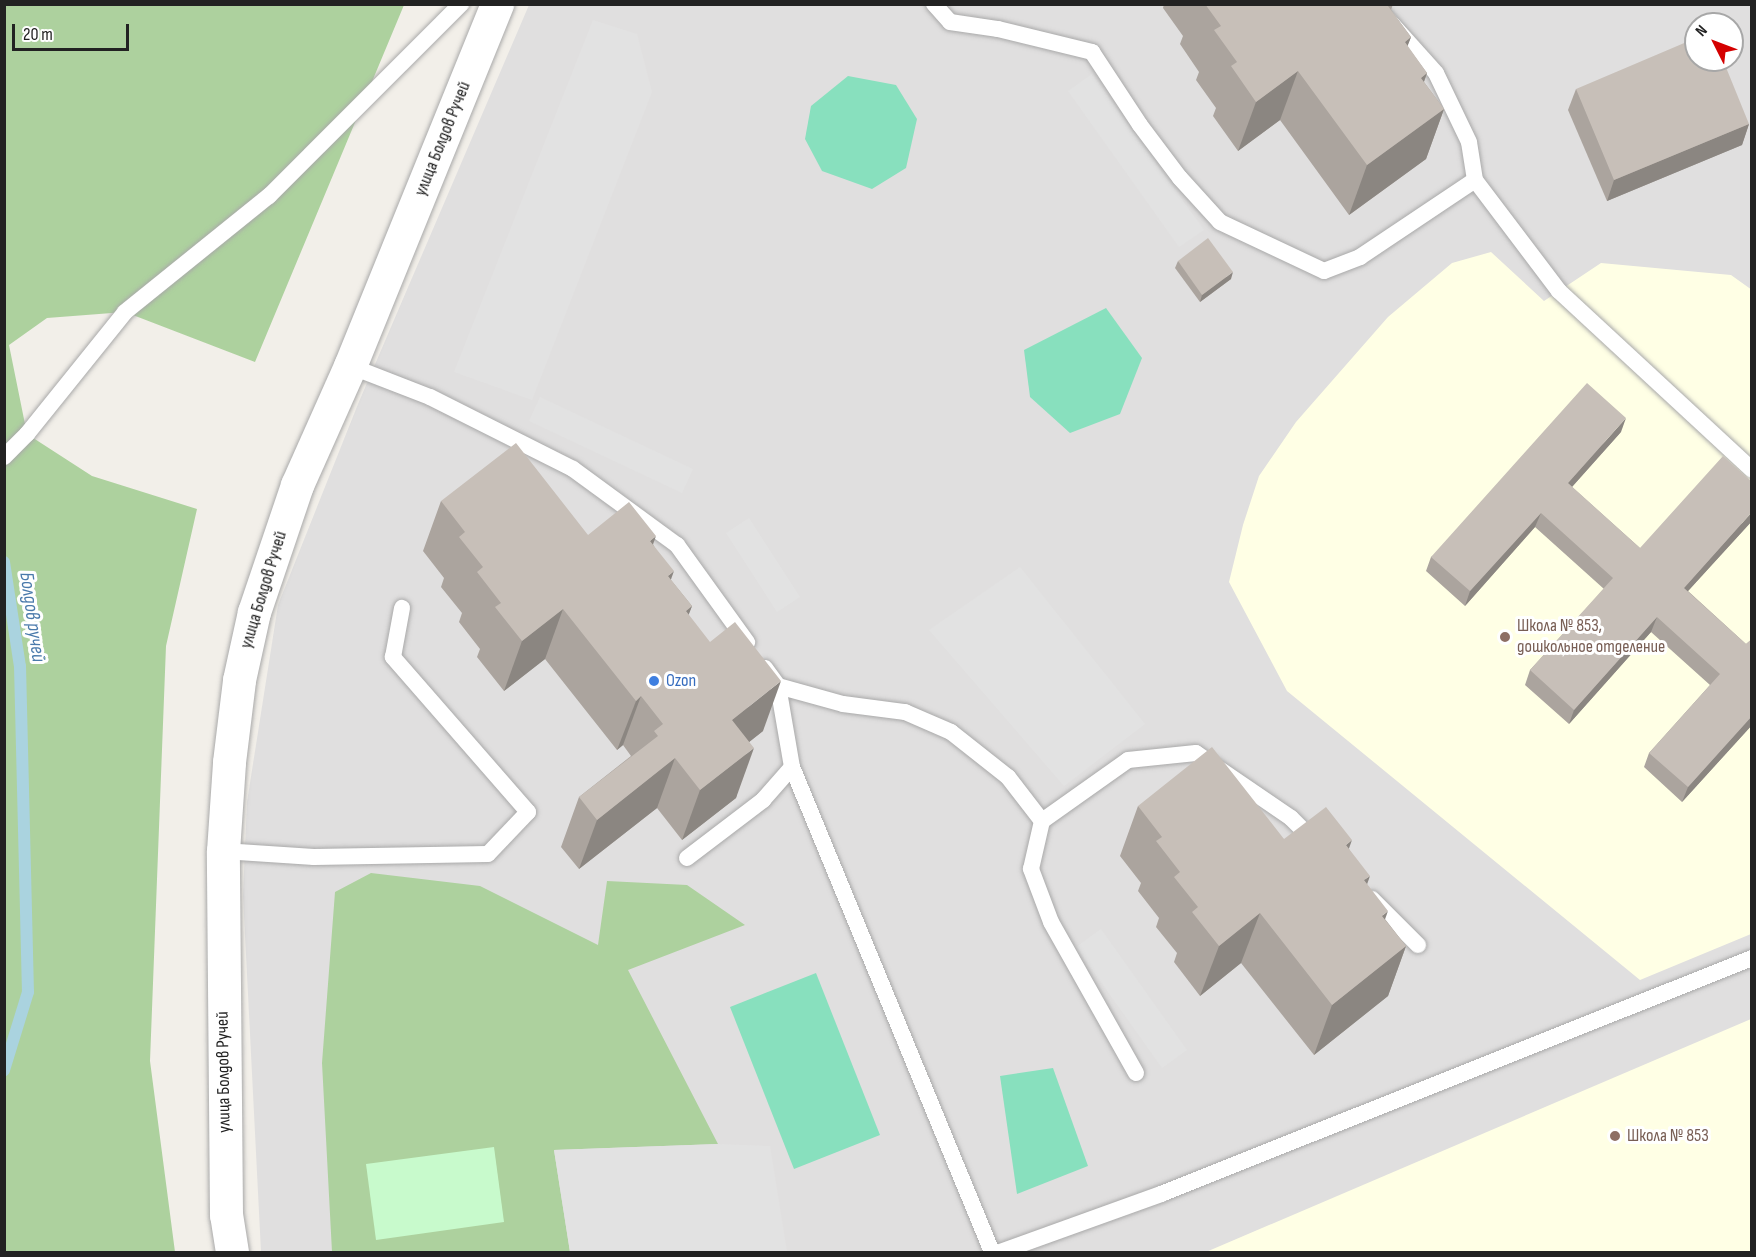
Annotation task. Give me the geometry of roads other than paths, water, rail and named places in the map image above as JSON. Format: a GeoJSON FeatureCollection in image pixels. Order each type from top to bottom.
{"type":"FeatureCollection","features":[{"type":"Feature","properties":{"kind":"street","name":"улица Болдов Ручей"},"geometry":{"type":"LineString","coordinates":[[232,1252],[226,1204],[224,852],[238,691],[254,612],[297,485],[350,366],[497,4]]}},
{"type":"Feature","properties":{"kind":"lane"},"geometry":{"type":"LineString","coordinates":[[4,457],[27,434],[125,312],[269,196],[461,4]]}},
{"type":"Feature","properties":{"kind":"lane"},"geometry":{"type":"LineString","coordinates":[[934,4],[950,22],[998,29],[1092,52],[1140,125],[1180,178],[1220,222],[1324,271],[1360,257],[1475,180]]}},
{"type":"Feature","properties":{"kind":"lane"},"geometry":{"type":"LineString","coordinates":[[1374,4],[1436,73],[1469,142],[1475,180],[1559,291],[1752,470]]}},
{"type":"Feature","properties":{"kind":"lane"},"geometry":{"type":"LineString","coordinates":[[350,366],[430,397],[573,469],[677,545],[778,686],[792,767],[992,1252]]}},
{"type":"Feature","properties":{"kind":"lane"},"geometry":{"type":"LineString","coordinates":[[224,852],[314,857],[488,854],[528,812],[393,657],[402,608]]}},
{"type":"Feature","properties":{"kind":"lane"},"geometry":{"type":"LineString","coordinates":[[778,686],[843,704],[905,712],[951,732],[1008,777],[1042,820]]}},
{"type":"Feature","properties":{"kind":"lane"},"geometry":{"type":"LineString","coordinates":[[1136,1073],[1047,912],[1031,869],[1042,820],[1128,760],[1196,753],[1291,818],[1330,858]]}},
{"type":"Feature","properties":{"kind":"lane"},"geometry":{"type":"LineString","coordinates":[[687,858],[763,800],[792,767]]}},
{"type":"Feature","properties":{"kind":"lane"},"geometry":{"type":"LineString","coordinates":[[1362,889],[1418,945]]}},
{"type":"Feature","properties":{"kind":"lane"},"geometry":{"type":"LineString","coordinates":[[1000,1252],[1161,1194],[1752,958]]}},
{"type":"Feature","properties":{"kind":"waterway","name":"Болдов ручей"},"geometry":{"type":"LineString","coordinates":[[4,562],[20,666],[28,992],[4,1070]]}},
{"type":"Feature","properties":{"kind":"place","name":"Школа № 853, дошкольное отделение"},"geometry":{"type":"Point","coordinates":[1505,637]}},
{"type":"Feature","properties":{"kind":"place","name":"Ozon"},"geometry":{"type":"Point","coordinates":[654,681]}},
{"type":"Feature","properties":{"kind":"place","name":"Школа № 853"},"geometry":{"type":"Point","coordinates":[1615,1136]}}]}
